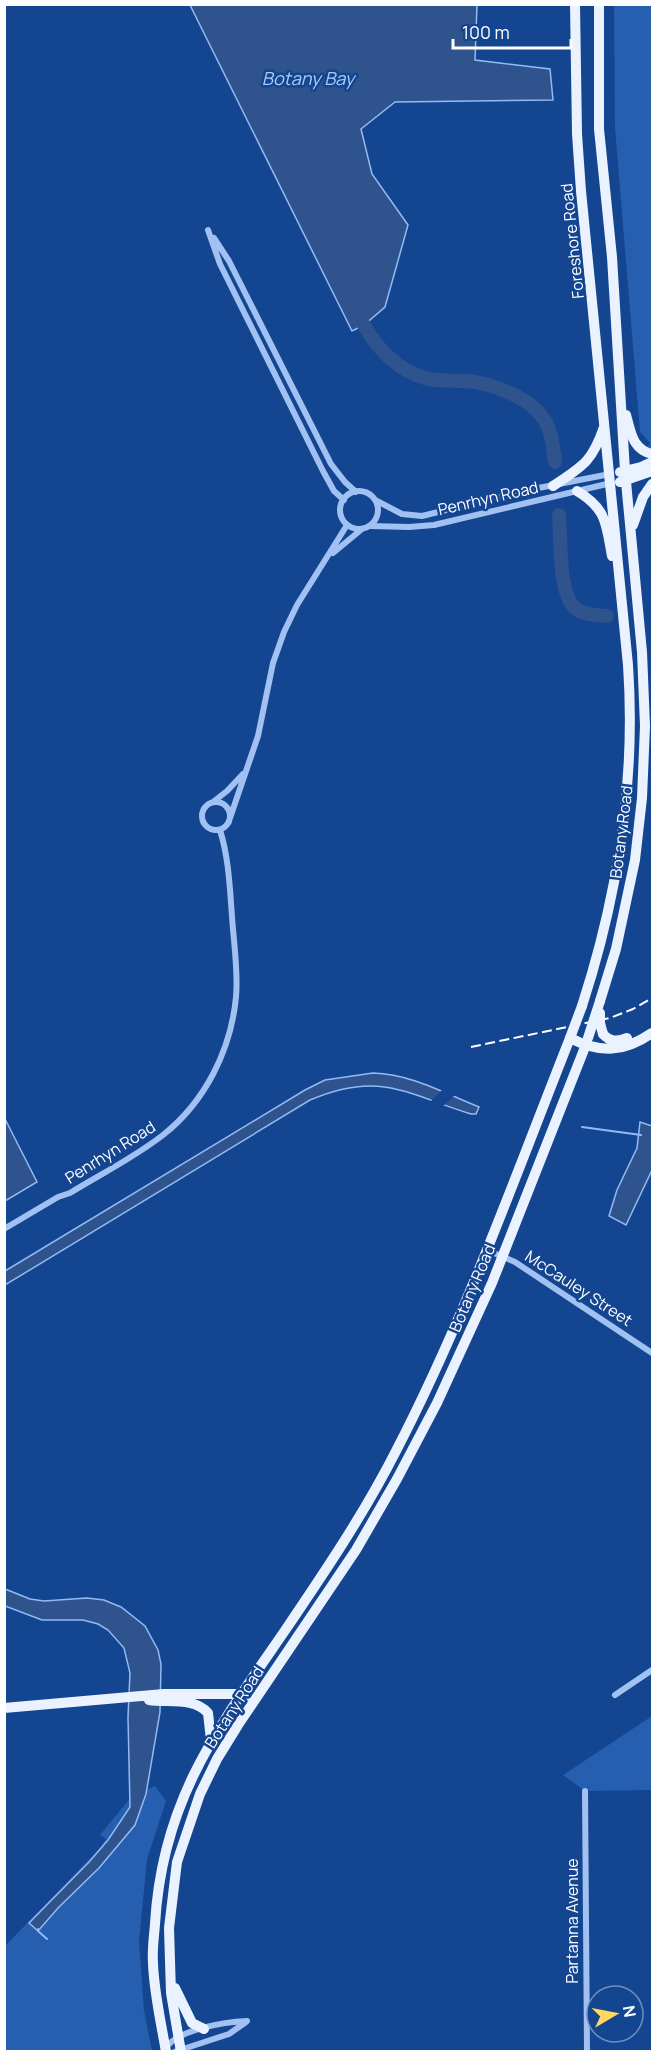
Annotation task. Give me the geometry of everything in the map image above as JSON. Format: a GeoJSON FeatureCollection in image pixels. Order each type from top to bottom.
{"type":"FeatureCollection","features":[{"type":"Feature","properties":{"kind":"main road","name":"Foreshore Road"},"geometry":{"type":"LineString","coordinates":[[575,4],[577,134],[611,478]]}},
{"type":"Feature","properties":{"kind":"main road"},"geometry":{"type":"LineString","coordinates":[[599,4],[599,129],[612,257],[626,476]]}},
{"type":"Feature","properties":{"kind":"main road"},"geometry":{"type":"LineString","coordinates":[[620,391],[635,443],[644,451],[652,454]]}},
{"type":"Feature","properties":{"kind":"main road"},"geometry":{"type":"LineString","coordinates":[[553,486],[582,467],[592,456],[605,424]]}},
{"type":"Feature","properties":{"kind":"main road"},"geometry":{"type":"LineString","coordinates":[[626,476],[652,462]]}},
{"type":"Feature","properties":{"kind":"main road"},"geometry":{"type":"LineString","coordinates":[[611,478],[652,471]]}},
{"type":"Feature","properties":{"kind":"main road","name":"Botany Road"},"geometry":{"type":"LineString","coordinates":[[174,2051],[153,1962],[159,1879],[178,1807],[211,1740],[339,1548],[394,1454],[451,1340],[487,1250],[577,1042],[600,1000],[616,949],[638,840],[643,788],[644,684],[626,476]]}},
{"type":"Feature","properties":{"kind":"main road","name":"Botany Road"},"geometry":{"type":"LineString","coordinates":[[174,2051],[179,2037],[169,1971],[172,1893],[182,1845],[208,1776],[253,1703],[334,1584],[397,1479],[437,1403],[502,1257],[577,1042],[582,1006],[608,916],[624,820],[630,722],[628,665],[611,478]]}},
{"type":"Feature","properties":{"kind":"main road"},"geometry":{"type":"LineString","coordinates":[[632,528],[643,497],[652,484]]}},
{"type":"Feature","properties":{"kind":"main road"},"geometry":{"type":"LineString","coordinates":[[577,491],[601,510],[622,600]]}},
{"type":"Feature","properties":{"kind":"main road"},"geometry":{"type":"LineString","coordinates":[[600,1000],[600,1023],[603,1034],[609,1040],[620,1041],[643,1033],[652,1033]]}},
{"type":"Feature","properties":{"kind":"main road"},"geometry":{"type":"LineString","coordinates":[[577,1042],[597,1049],[619,1048],[638,1042],[652,1033]]}},
{"type":"Feature","properties":{"kind":"main road"},"geometry":{"type":"LineString","coordinates":[[4,1708],[127,1697],[164,1698],[241,1694],[253,1703]]}},
{"type":"Feature","properties":{"kind":"main road"},"geometry":{"type":"LineString","coordinates":[[164,1698],[192,1703],[204,1709],[209,1719],[211,1740]]}},
{"type":"Feature","properties":{"kind":"main road"},"geometry":{"type":"LineString","coordinates":[[169,1971],[177,1996],[188,2017],[192,2023],[204,2029]]}},
{"type":"Feature","properties":{"kind":"street"},"geometry":{"type":"LineString","coordinates":[[328,558],[367,527],[378,514],[378,506],[370,494],[356,492],[331,464],[229,261],[208,230],[220,264],[323,471],[334,491],[344,500]]}},
{"type":"Feature","properties":{"kind":"street","name":"Penrhyn Road"},"geometry":{"type":"LineString","coordinates":[[375,500],[402,513],[422,516],[553,486],[611,478]]}},
{"type":"Feature","properties":{"kind":"street","name":"Penrhyn Road"},"geometry":{"type":"LineString","coordinates":[[367,527],[434,525],[577,491],[611,478]]}},
{"type":"Feature","properties":{"kind":"street"},"geometry":{"type":"LineString","coordinates":[[356,492],[344,500],[341,514],[347,525],[355,529],[367,527]]}},
{"type":"Feature","properties":{"kind":"street"},"geometry":{"type":"LineString","coordinates":[[245,771],[227,791],[204,808],[202,819],[209,828],[220,830],[228,823],[258,736],[273,663],[284,632],[297,605],[347,525]]}},
{"type":"Feature","properties":{"kind":"street"},"geometry":{"type":"LineString","coordinates":[[213,802],[226,805],[230,818]]}},
{"type":"Feature","properties":{"kind":"street","name":"Penrhyn Road"},"geometry":{"type":"LineString","coordinates":[[4,1229],[148,1146],[185,1115],[210,1080],[229,1036],[236,996],[236,955],[227,864],[220,830]]}},
{"type":"Feature","properties":{"kind":"street","name":"McCauley Street"},"geometry":{"type":"LineString","coordinates":[[487,1250],[525,1268],[652,1353]]}},
{"type":"Feature","properties":{"kind":"street"},"geometry":{"type":"LineString","coordinates":[[615,1695],[652,1670]]}},
{"type":"Feature","properties":{"kind":"street","name":"Partanna Avenue"},"geometry":{"type":"LineString","coordinates":[[585,1791],[587,2052]]}},
{"type":"Feature","properties":{"kind":"street"},"geometry":{"type":"LineString","coordinates":[[174,2051],[229,2034],[247,2022],[228,2022],[179,2037]]}},
{"type":"Feature","properties":{"kind":"shaded area"},"geometry":{"type":"Polygon","coordinates":[[[614,5],[652,5],[652,450],[648,446],[650,443],[640,432],[615,128],[614,5]]]}},
{"type":"Feature","properties":{"kind":"shaded area"},"geometry":{"type":"Polygon","coordinates":[[[652,1716],[652,1790],[585,1791],[563,1775],[652,1716]]]}},
{"type":"Feature","properties":{"kind":"shaded area"},"geometry":{"type":"Polygon","coordinates":[[[155,1786],[166,1801],[147,1859],[139,1942],[144,2010],[152,2051],[5,2051],[4,1947],[101,1847],[106,1839],[100,1835],[131,1797],[155,1786]]]}},
{"type":"Feature","properties":{"kind":"water","name":"Botany Bay"},"geometry":{"type":"Polygon","coordinates":[[[190,5],[477,5],[475,60],[550,69],[553,100],[395,102],[361,129],[372,174],[408,225],[385,307],[364,325],[352,331],[190,5]]]}},
{"type":"Feature","properties":{"kind":"water"},"geometry":{"type":"Polygon","coordinates":[[[373,1073],[414,1081],[479,1107],[476,1114],[471,1114],[410,1093],[375,1086],[334,1091],[310,1100],[5,1285],[5,1271],[305,1090],[325,1080],[373,1073]]]}},
{"type":"Feature","properties":{"kind":"water"},"geometry":{"type":"Polygon","coordinates":[[[4,1117],[37,1182],[5,1201],[4,1201],[4,1117]]]}},
{"type":"Feature","properties":{"kind":"water"},"geometry":{"type":"Polygon","coordinates":[[[640,1122],[652,1126],[652,1170],[626,1225],[609,1216],[617,1190],[637,1148],[640,1122]]]}},
{"type":"Feature","properties":{"kind":"water"},"geometry":{"type":"Polygon","coordinates":[[[5,1589],[30,1599],[44,1601],[87,1598],[104,1600],[121,1607],[145,1626],[158,1650],[161,1664],[160,1712],[146,1794],[135,1825],[99,1868],[38,1931],[29,1923],[89,1862],[108,1840],[130,1807],[128,1717],[130,1673],[124,1648],[108,1630],[98,1624],[83,1620],[42,1620],[5,1606],[5,1589]]]}},
{"type":"Feature","properties":{"kind":"pier"},"geometry":{"type":"Polygon","coordinates":[[[443,1089],[455,1095],[442,1107],[430,1102],[443,1089]]]}},
{"type":"Feature","properties":{"kind":"waterway"},"geometry":{"type":"LineString","coordinates":[[364,325],[389,358],[406,370],[435,380],[466,381],[497,388],[529,404],[537,410],[548,428],[555,462]]}},
{"type":"Feature","properties":{"kind":"waterway"},"geometry":{"type":"LineString","coordinates":[[559,515],[563,578],[570,601],[582,612],[607,616]]}},
{"type":"Feature","properties":{"kind":"waterway"},"geometry":{"type":"LineString","coordinates":[[582,1127],[641,1135]]}},
{"type":"Feature","properties":{"kind":"waterway"},"geometry":{"type":"LineString","coordinates":[[38,1929],[47,1939]]}},
{"type":"Feature","properties":{"kind":"railway"},"geometry":{"type":"LineString","coordinates":[[471,1047],[610,1018],[652,998]]}}]}
